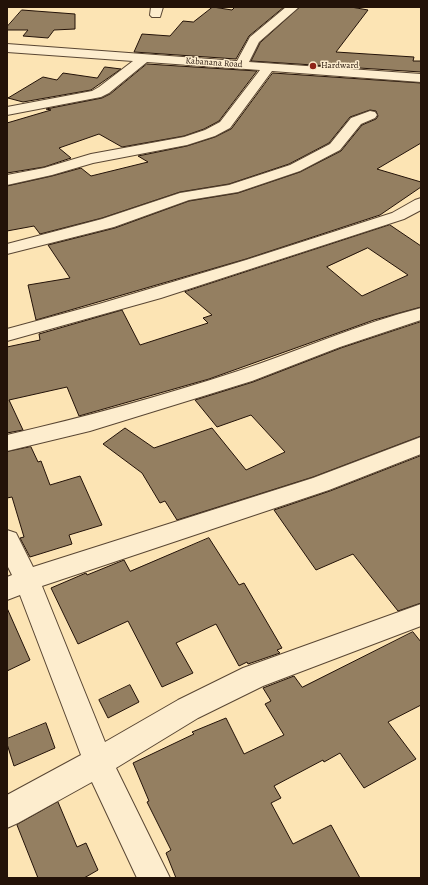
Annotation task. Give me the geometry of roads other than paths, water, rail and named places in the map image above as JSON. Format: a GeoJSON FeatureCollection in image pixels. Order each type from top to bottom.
{"type":"FeatureCollection","features":[{"type":"Feature","properties":{"kind":"street"},"geometry":{"type":"LineString","coordinates":[[241,65],[254,40],[293,7]]}},
{"type":"Feature","properties":{"kind":"street","name":"Kabanana Road"},"geometry":{"type":"LineString","coordinates":[[7,48],[421,78]]}},
{"type":"Feature","properties":{"kind":"street"},"geometry":{"type":"LineString","coordinates":[[7,111],[96,94],[104,90],[144,58]]}},
{"type":"Feature","properties":{"kind":"street"},"geometry":{"type":"LineString","coordinates":[[7,180],[47,172],[91,159],[187,141],[210,133],[225,126],[269,67]]}},
{"type":"Feature","properties":{"kind":"street"},"geometry":{"type":"LineString","coordinates":[[7,249],[108,223],[186,196],[232,189],[294,168],[335,147],[356,121],[370,115]]}},
{"type":"Feature","properties":{"kind":"street"},"geometry":{"type":"LineString","coordinates":[[7,335],[61,322],[191,284],[398,216],[421,202]]}},
{"type":"Feature","properties":{"kind":"street"},"geometry":{"type":"LineString","coordinates":[[7,443],[90,422],[245,376],[333,343],[421,314]]}},
{"type":"Feature","properties":{"kind":"street"},"geometry":{"type":"LineString","coordinates":[[17,585],[320,484],[421,445]]}},
{"type":"Feature","properties":{"kind":"street"},"geometry":{"type":"LineString","coordinates":[[7,540],[17,585],[98,762],[154,878]]}},
{"type":"Feature","properties":{"kind":"street"},"geometry":{"type":"LineString","coordinates":[[7,812],[98,762],[188,709],[253,677],[421,615]]}},
{"type":"Feature","properties":{"kind":"place","name":"Hardward"},"geometry":{"type":"Point","coordinates":[313,66]}}]}
